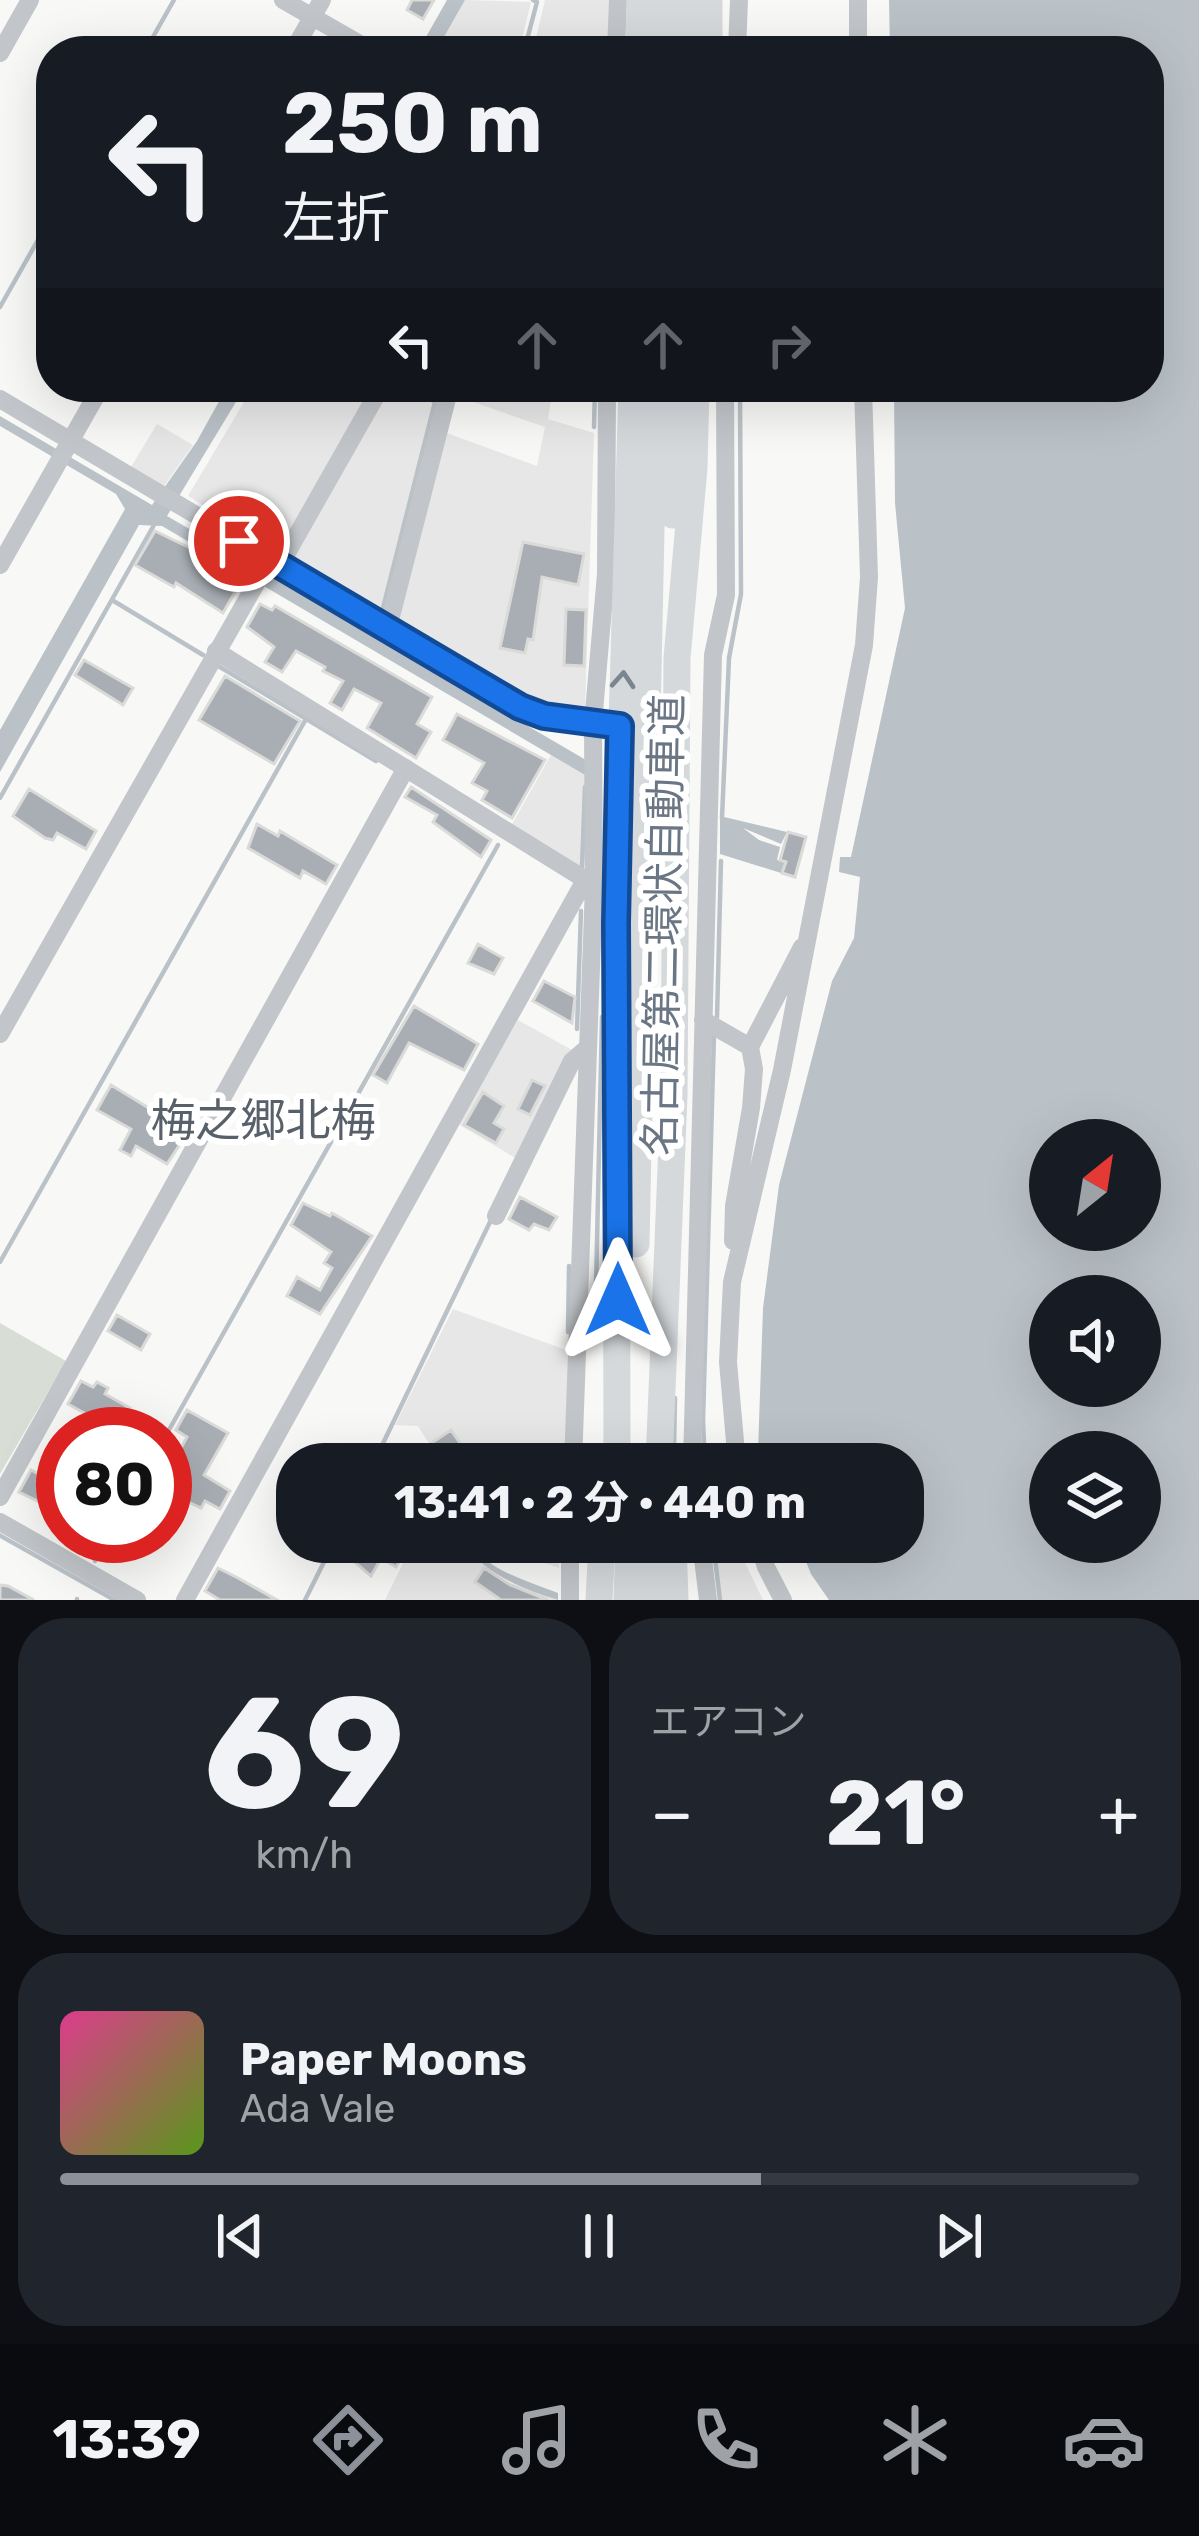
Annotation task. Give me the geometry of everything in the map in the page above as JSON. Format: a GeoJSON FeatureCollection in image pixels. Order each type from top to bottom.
{"type":"FeatureCollection","features":[{"type":"Feature","properties":{"kind":"highway"},"geometry":{"type":"LineString","coordinates":[[639,36],[640,0]]}},
{"type":"Feature","properties":{"kind":"highway"},"geometry":{"type":"LineString","coordinates":[[661,36],[662,0]]}},
{"type":"Feature","properties":{"kind":"highway"},"geometry":{"type":"LineString","coordinates":[[684,36],[685,0]]}},
{"type":"Feature","properties":{"kind":"highway"},"geometry":{"type":"LineString","coordinates":[[709,0],[709,36]]}},
{"type":"Feature","properties":{"kind":"highway"},"geometry":{"type":"LineString","coordinates":[[617,1443],[616,923],[606,724],[628,603],[632,402]]}},
{"type":"Feature","properties":{"kind":"highway","name":"名古屋第二環状自動車道"},"geometry":{"type":"LineString","coordinates":[[654,402],[648,1199],[655,1443]]}},
{"type":"Feature","properties":{"kind":"highway","name":"名古屋第二環状自動車道"},"geometry":{"type":"LineString","coordinates":[[632,1443],[648,1199],[677,402]]}},
{"type":"Feature","properties":{"kind":"highway"},"geometry":{"type":"LineString","coordinates":[[657,1443],[674,1095],[676,658],[696,402]]}},
{"type":"Feature","properties":{"kind":"highway"},"geometry":{"type":"LineString","coordinates":[[609,1443],[648,1199]]}},
{"type":"Feature","properties":{"kind":"highway"},"geometry":{"type":"LineString","coordinates":[[648,1199],[672,1360],[672,1443]]}},
{"type":"Feature","properties":{"kind":"highway"},"geometry":{"type":"LineString","coordinates":[[606,1563],[613,1596]]}},
{"type":"Feature","properties":{"kind":"highway"},"geometry":{"type":"LineString","coordinates":[[613,1596],[614,1563]]}},
{"type":"Feature","properties":{"kind":"highway"},"geometry":{"type":"LineString","coordinates":[[613,1596],[623,1563]]}},
{"type":"Feature","properties":{"kind":"highway"},"geometry":{"type":"LineString","coordinates":[[653,1600],[654,1563]]}},
{"type":"Feature","properties":{"kind":"highway"},"geometry":{"type":"LineString","coordinates":[[674,1563],[675,1600]]}},
{"type":"Feature","properties":{"kind":"street"},"geometry":{"type":"LineString","coordinates":[[0,53],[30,0]]}},
{"type":"Feature","properties":{"kind":"street"},"geometry":{"type":"LineString","coordinates":[[283,0],[317,8],[353,36]]}},
{"type":"Feature","properties":{"kind":"street"},"geometry":{"type":"LineString","coordinates":[[617,36],[618,0]]}},
{"type":"Feature","properties":{"kind":"street"},"geometry":{"type":"LineString","coordinates":[[738,36],[739,0]]}},
{"type":"Feature","properties":{"kind":"street"},"geometry":{"type":"LineString","coordinates":[[858,0],[858,36]]}},
{"type":"Feature","properties":{"kind":"street"},"geometry":{"type":"LineString","coordinates":[[301,36],[317,8]]}},
{"type":"Feature","properties":{"kind":"street"},"geometry":{"type":"LineString","coordinates":[[0,399],[65,450],[156,491],[520,707],[544,716],[712,735]]}},
{"type":"Feature","properties":{"kind":"street"},"geometry":{"type":"LineString","coordinates":[[0,565],[92,402]]}},
{"type":"Feature","properties":{"kind":"street"},"geometry":{"type":"LineString","coordinates":[[0,1034],[216,651],[372,402]]}},
{"type":"Feature","properties":{"kind":"street"},"geometry":{"type":"LineString","coordinates":[[388,628],[446,402]]}},
{"type":"Feature","properties":{"kind":"street"},"geometry":{"type":"LineString","coordinates":[[574,1443],[589,883],[606,724],[607,402]]}},
{"type":"Feature","properties":{"kind":"street"},"geometry":{"type":"LineString","coordinates":[[693,1443],[713,655],[726,595],[725,402]]}},
{"type":"Feature","properties":{"kind":"street"},"geometry":{"type":"LineString","coordinates":[[732,1282],[811,933],[864,645],[869,578],[863,402]]}},
{"type":"Feature","properties":{"kind":"street"},"geometry":{"type":"LineString","coordinates":[[606,574],[628,603]]}},
{"type":"Feature","properties":{"kind":"street"},"geometry":{"type":"LineString","coordinates":[[216,651],[589,883]]}},
{"type":"Feature","properties":{"kind":"street"},"geometry":{"type":"LineString","coordinates":[[0,1497],[406,768]]}},
{"type":"Feature","properties":{"kind":"street"},"geometry":{"type":"LineString","coordinates":[[677,852],[707,880]]}},
{"type":"Feature","properties":{"kind":"street"},"geometry":{"type":"LineString","coordinates":[[185,1600],[589,883]]}},
{"type":"Feature","properties":{"kind":"street"},"geometry":{"type":"LineString","coordinates":[[588,1008],[616,923]]}},
{"type":"Feature","properties":{"kind":"street"},"geometry":{"type":"LineString","coordinates":[[735,1443],[728,1362],[734,1206],[752,1088],[750,1047],[811,933]]}},
{"type":"Feature","properties":{"kind":"street"},"geometry":{"type":"LineString","coordinates":[[703,1020],[750,1047]]}},
{"type":"Feature","properties":{"kind":"street"},"geometry":{"type":"LineString","coordinates":[[496,1216],[572,1061],[586,1049]]}},
{"type":"Feature","properties":{"kind":"street"},"geometry":{"type":"LineString","coordinates":[[0,1522],[137,1600]]}},
{"type":"Feature","properties":{"kind":"street"},"geometry":{"type":"LineString","coordinates":[[570,1600],[572,1563]]}},
{"type":"Feature","properties":{"kind":"street"},"geometry":{"type":"LineString","coordinates":[[589,1563],[613,1596]]}},
{"type":"Feature","properties":{"kind":"street"},"geometry":{"type":"LineString","coordinates":[[704,1563],[708,1600]]}},
{"type":"Feature","properties":{"kind":"street"},"geometry":{"type":"LineString","coordinates":[[765,1563],[783,1600]]}},
{"type":"Feature","properties":{"kind":"shaded area"},"geometry":{"type":"Polygon","coordinates":[[[447,0],[465,0],[445,36],[427,36],[447,0]]]}},
{"type":"Feature","properties":{"kind":"shaded area"},"geometry":{"type":"Polygon","coordinates":[[[465,0],[531,2],[523,36],[445,36],[465,0]]]}},
{"type":"Feature","properties":{"kind":"shaded area"},"geometry":{"type":"Polygon","coordinates":[[[545,0],[613,0],[612,36],[537,36],[545,0]]]}},
{"type":"Feature","properties":{"kind":"shaded area"},"geometry":{"type":"Polygon","coordinates":[[[889,0],[1199,0],[1199,1600],[829,1600],[807,1563],[924,1563],[924,1443],[758,1443],[763,1308],[779,1185],[832,981],[854,938],[860,877],[839,872],[840,857],[851,857],[905,608],[895,503],[894,402],[1164,402],[1164,36],[890,36],[889,0]]]}},
{"type":"Feature","properties":{"kind":"shaded area"},"geometry":{"type":"Polygon","coordinates":[[[219,402],[236,402],[167,516],[586,760],[585,775],[162,526],[139,525],[0,772],[0,730],[125,509],[116,494],[0,426],[0,416],[152,505],[219,402]]]}},
{"type":"Feature","properties":{"kind":"shaded area"},"geometry":{"type":"Polygon","coordinates":[[[244,402],[364,402],[278,551],[188,496],[244,402]]]}},
{"type":"Feature","properties":{"kind":"shaded area"},"geometry":{"type":"Polygon","coordinates":[[[378,402],[440,402],[386,610],[379,613],[294,561],[293,551],[378,402]]]}},
{"type":"Feature","properties":{"kind":"shaded area"},"geometry":{"type":"Polygon","coordinates":[[[473,402],[551,402],[548,419],[594,433],[585,709],[527,698],[401,623],[397,615],[444,432],[537,466],[545,427],[473,402]]]}},
{"type":"Feature","properties":{"kind":"shaded area"},"geometry":{"type":"Polygon","coordinates":[[[157,424],[193,445],[164,486],[131,467],[157,424]]]}},
{"type":"Feature","properties":{"kind":"shaded area"},"geometry":{"type":"Polygon","coordinates":[[[551,755],[590,778],[584,871],[511,826],[551,755]]]}},
{"type":"Feature","properties":{"kind":"shaded area"},"geometry":{"type":"Polygon","coordinates":[[[720,816],[787,832],[781,844],[743,828],[780,847],[777,860],[785,862],[781,873],[720,854],[720,816]]]}},
{"type":"Feature","properties":{"kind":"shaded area"},"geometry":{"type":"Polygon","coordinates":[[[518,1020],[572,1050],[517,1159],[458,1124],[518,1020]]]}},
{"type":"Feature","properties":{"kind":"shaded area"},"geometry":{"type":"Polygon","coordinates":[[[453,1309],[569,1351],[565,1443],[429,1443],[418,1426],[395,1425],[453,1309]]]}},
{"type":"Feature","properties":{"kind":"shaded area"},"geometry":{"type":"Polygon","coordinates":[[[0,1323],[66,1361],[0,1474],[0,1323]]]}},
{"type":"Feature","properties":{"kind":"shaded area"},"geometry":{"type":"Polygon","coordinates":[[[0,1533],[36,1553],[36,1558],[0,1538],[0,1533]]]}},
{"type":"Feature","properties":{"kind":"shaded area"},"geometry":{"type":"Polygon","coordinates":[[[44,1563],[53,1563],[119,1600],[110,1600],[44,1563]]]}},
{"type":"Feature","properties":{"kind":"shaded area"},"geometry":{"type":"Polygon","coordinates":[[[403,1563],[481,1563],[507,1582],[556,1600],[385,1600],[403,1563]]]}},
{"type":"Feature","properties":{"kind":"shaded area"},"geometry":{"type":"Polygon","coordinates":[[[482,1563],[558,1593],[558,1600],[531,1591],[482,1563]]]}},
{"type":"Feature","properties":{"kind":"shaded area"},"geometry":{"type":"Polygon","coordinates":[[[714,1563],[745,1563],[763,1600],[718,1600],[714,1563]]]}},
{"type":"Feature","properties":{"kind":"building"},"geometry":{"type":"Polygon","coordinates":[[[412,0],[434,0],[423,19],[407,10],[412,0]]]}},
{"type":"Feature","properties":{"kind":"building"},"geometry":{"type":"Polygon","coordinates":[[[155,531],[196,551],[193,555],[239,585],[223,613],[176,583],[174,587],[135,565],[155,531]]]}},
{"type":"Feature","properties":{"kind":"building"},"geometry":{"type":"Polygon","coordinates":[[[523,542],[584,554],[578,585],[542,577],[533,640],[528,639],[525,653],[500,648],[523,542]]]}},
{"type":"Feature","properties":{"kind":"building"},"geometry":{"type":"Polygon","coordinates":[[[260,604],[272,610],[275,606],[432,697],[417,724],[431,732],[416,758],[367,728],[381,703],[354,689],[342,710],[330,703],[343,681],[323,671],[325,667],[296,651],[282,672],[265,662],[274,647],[247,627],[260,604]]]}},
{"type":"Feature","properties":{"kind":"building"},"geometry":{"type":"Polygon","coordinates":[[[566,609],[586,610],[584,666],[564,665],[566,609]]]}},
{"type":"Feature","properties":{"kind":"building"},"geometry":{"type":"Polygon","coordinates":[[[84,660],[133,688],[123,705],[75,675],[84,660]]]}},
{"type":"Feature","properties":{"kind":"building"},"geometry":{"type":"Polygon","coordinates":[[[225,676],[300,721],[274,764],[199,720],[225,676]]]}},
{"type":"Feature","properties":{"kind":"building"},"geometry":{"type":"Polygon","coordinates":[[[457,714],[545,760],[512,818],[482,800],[487,791],[472,783],[484,763],[443,740],[457,714]]]}},
{"type":"Feature","properties":{"kind":"building"},"geometry":{"type":"Polygon","coordinates":[[[411,787],[491,840],[481,857],[433,822],[437,815],[405,797],[411,787]]]}},
{"type":"Feature","properties":{"kind":"building"},"geometry":{"type":"Polygon","coordinates":[[[29,789],[96,831],[86,849],[57,833],[53,840],[45,838],[13,816],[29,789]]]}},
{"type":"Feature","properties":{"kind":"building"},"geometry":{"type":"Polygon","coordinates":[[[257,824],[278,836],[280,831],[337,865],[326,884],[303,871],[300,878],[248,848],[257,824]]]}},
{"type":"Feature","properties":{"kind":"building"},"geometry":{"type":"Polygon","coordinates":[[[788,832],[806,837],[795,877],[782,873],[786,862],[780,860],[788,832]]]}},
{"type":"Feature","properties":{"kind":"building"},"geometry":{"type":"Polygon","coordinates":[[[478,944],[503,958],[494,974],[468,963],[478,944]]]}},
{"type":"Feature","properties":{"kind":"building"},"geometry":{"type":"Polygon","coordinates":[[[544,981],[575,997],[572,1023],[533,1001],[544,981]]]}},
{"type":"Feature","properties":{"kind":"building"},"geometry":{"type":"Polygon","coordinates":[[[414,1006],[478,1044],[464,1070],[409,1043],[387,1083],[373,1075],[414,1006]]]}},
{"type":"Feature","properties":{"kind":"building"},"geometry":{"type":"Polygon","coordinates":[[[532,1080],[545,1086],[530,1115],[518,1109],[532,1080]]]}},
{"type":"Feature","properties":{"kind":"building"},"geometry":{"type":"Polygon","coordinates":[[[111,1085],[188,1132],[167,1164],[136,1146],[131,1156],[120,1150],[131,1129],[97,1110],[111,1085]]]}},
{"type":"Feature","properties":{"kind":"building"},"geometry":{"type":"Polygon","coordinates":[[[483,1092],[504,1106],[494,1123],[504,1129],[496,1143],[464,1125],[483,1092]]]}},
{"type":"Feature","properties":{"kind":"building"},"geometry":{"type":"Polygon","coordinates":[[[520,1197],[557,1217],[549,1230],[534,1224],[529,1230],[509,1219],[520,1197]]]}},
{"type":"Feature","properties":{"kind":"building"},"geometry":{"type":"Polygon","coordinates":[[[303,1203],[372,1236],[320,1314],[287,1296],[297,1277],[320,1290],[332,1268],[324,1263],[331,1252],[291,1225],[303,1203]]]}},
{"type":"Feature","properties":{"kind":"building"},"geometry":{"type":"Polygon","coordinates":[[[117,1315],[150,1334],[141,1350],[108,1331],[117,1315]]]}},
{"type":"Feature","properties":{"kind":"building"},"geometry":{"type":"Polygon","coordinates":[[[81,1381],[108,1388],[105,1394],[128,1407],[73,1407],[68,1404],[81,1381]]]}},
{"type":"Feature","properties":{"kind":"building"},"geometry":{"type":"Polygon","coordinates":[[[192,1413],[228,1433],[204,1475],[230,1491],[220,1509],[205,1501],[201,1508],[192,1504],[192,1413]]]}},
{"type":"Feature","properties":{"kind":"building"},"geometry":{"type":"Polygon","coordinates":[[[451,1430],[460,1443],[432,1443],[451,1430]]]}},
{"type":"Feature","properties":{"kind":"building"},"geometry":{"type":"Polygon","coordinates":[[[31,1470],[36,1473],[36,1500],[19,1492],[31,1470]]]}},
{"type":"Feature","properties":{"kind":"building"},"geometry":{"type":"Polygon","coordinates":[[[356,1563],[378,1563],[371,1576],[356,1563]]]}},
{"type":"Feature","properties":{"kind":"building"},"geometry":{"type":"Polygon","coordinates":[[[218,1568],[277,1600],[220,1600],[205,1591],[218,1568]]]}},
{"type":"Feature","properties":{"kind":"building"},"geometry":{"type":"Polygon","coordinates":[[[484,1568],[548,1600],[501,1600],[475,1582],[484,1568]]]}},
{"type":"Feature","properties":{"kind":"building"},"geometry":{"type":"Polygon","coordinates":[[[0,1585],[8,1586],[34,1600],[0,1600],[0,1585]]]}},
{"type":"Feature","properties":{"kind":"waterway"},"geometry":{"type":"LineString","coordinates":[[154,36],[174,0]]}},
{"type":"Feature","properties":{"kind":"waterway"},"geometry":{"type":"LineString","coordinates":[[528,36],[537,2],[533,0]]}},
{"type":"Feature","properties":{"kind":"waterway"},"geometry":{"type":"LineString","coordinates":[[0,307],[36,243]]}},
{"type":"Feature","properties":{"kind":"waterway"},"geometry":{"type":"LineString","coordinates":[[383,608],[435,402]]}},
{"type":"Feature","properties":{"kind":"waterway"},"geometry":{"type":"LineString","coordinates":[[594,427],[595,402]]}},
{"type":"Feature","properties":{"kind":"waterway"},"geometry":{"type":"LineString","coordinates":[[722,818],[729,658],[741,594],[740,402]]}},
{"type":"Feature","properties":{"kind":"waterway"},"geometry":{"type":"LineString","coordinates":[[0,798],[154,525]]}},
{"type":"Feature","properties":{"kind":"waterway"},"geometry":{"type":"LineString","coordinates":[[112,600],[203,655]]}},
{"type":"Feature","properties":{"kind":"waterway"},"geometry":{"type":"LineString","coordinates":[[220,667],[376,761]]}},
{"type":"Feature","properties":{"kind":"waterway"},"geometry":{"type":"LineString","coordinates":[[0,1262],[306,719]]}},
{"type":"Feature","properties":{"kind":"waterway"},"geometry":{"type":"LineString","coordinates":[[582,868],[585,787]]}},
{"type":"Feature","properties":{"kind":"waterway"},"geometry":{"type":"LineString","coordinates":[[182,1407],[498,845]]}},
{"type":"Feature","properties":{"kind":"waterway"},"geometry":{"type":"LineString","coordinates":[[717,1018],[721,861]]}},
{"type":"Feature","properties":{"kind":"waterway"},"geometry":{"type":"LineString","coordinates":[[577,1029],[581,911]]}},
{"type":"Feature","properties":{"kind":"waterway"},"geometry":{"type":"LineString","coordinates":[[595,1332],[602,1017]]}},
{"type":"Feature","properties":{"kind":"waterway"},"geometry":{"type":"LineString","coordinates":[[704,1443],[714,1034]]}},
{"type":"Feature","properties":{"kind":"waterway"},"geometry":{"type":"LineString","coordinates":[[383,1443],[491,1220]]}},
{"type":"Feature","properties":{"kind":"waterway"},"geometry":{"type":"LineString","coordinates":[[568,1332],[569,1266]]}},
{"type":"Feature","properties":{"kind":"waterway"},"geometry":{"type":"LineString","coordinates":[[674,1443],[675,1398]]}},
{"type":"Feature","properties":{"kind":"waterway"},"geometry":{"type":"LineString","coordinates":[[305,1600],[324,1563]]}},
{"type":"Feature","properties":{"kind":"waterway"},"geometry":{"type":"LineString","coordinates":[[716,1563],[720,1600]]}},
{"type":"Feature","properties":{"kind":"district","name":"梅之郷北梅"},"geometry":{"type":"Point","coordinates":[263,1120]}},
{"type":"Feature","properties":{"kind":"route"},"geometry":{"type":"LineString","coordinates":[[239,541],[520,707],[544,716],[620,726],[618,1300]]}}]}
